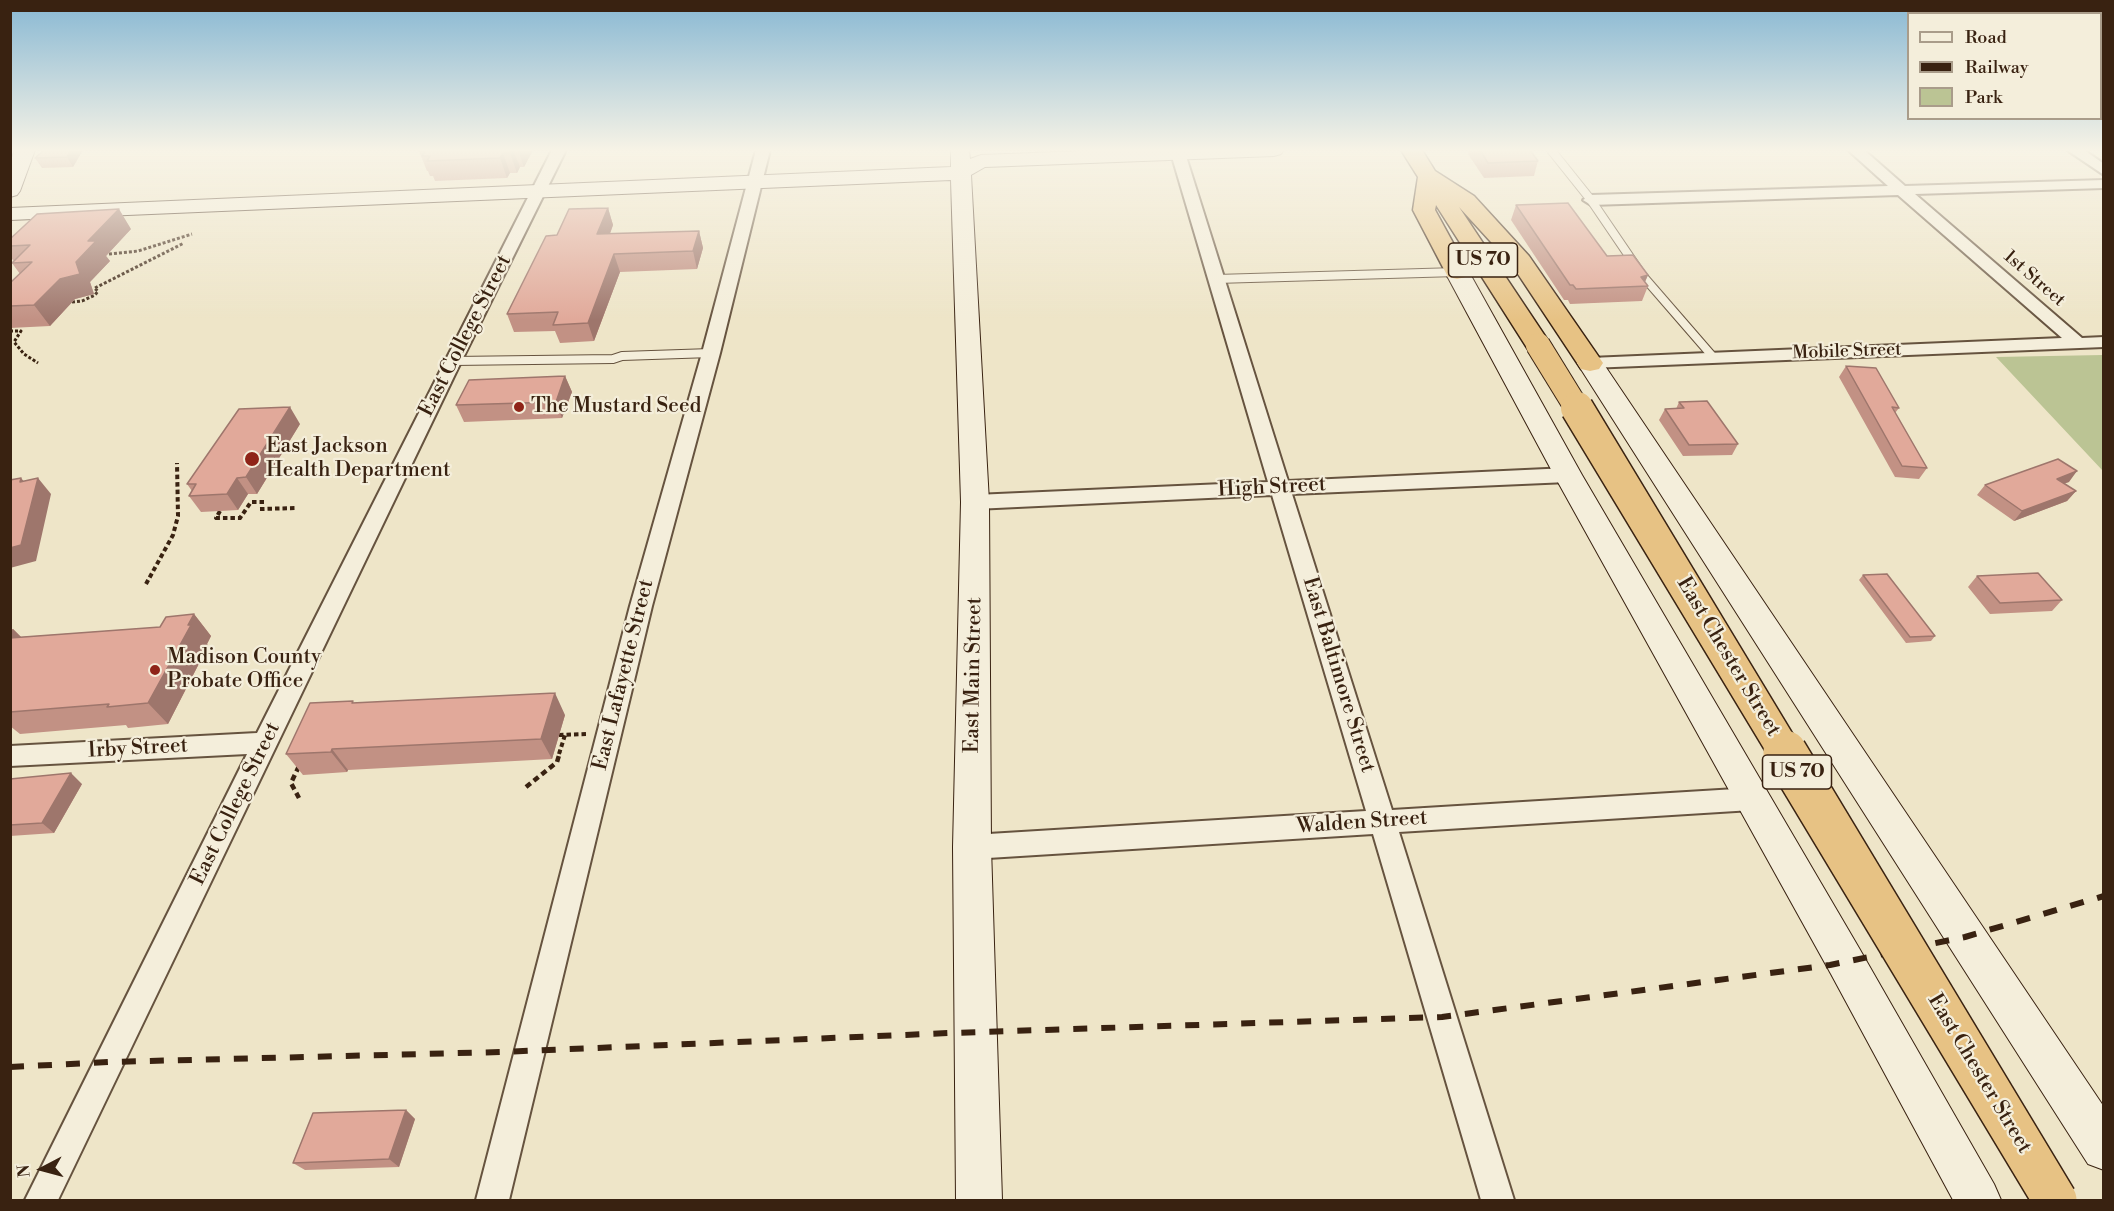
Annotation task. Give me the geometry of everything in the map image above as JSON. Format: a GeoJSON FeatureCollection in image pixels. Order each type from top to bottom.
{"type":"FeatureCollection","features":[{"type":"Feature","properties":{"kind":"highway"},"geometry":{"type":"LineString","coordinates":[[1424,207],[1424,210],[1457,272]]}},
{"type":"Feature","properties":{"kind":"highway","name":"East Chester Street"},"geometry":{"type":"LineString","coordinates":[[1448,207],[1538,345],[1622,481],[2055,1200]]}},
{"type":"Feature","properties":{"kind":"highway"},"geometry":{"type":"LineString","coordinates":[[1471,207],[1521,261],[1590,363]]}},
{"type":"Feature","properties":{"kind":"street"},"geometry":{"type":"LineString","coordinates":[[10,214],[190,207]]}},
{"type":"Feature","properties":{"kind":"street","name":"East College Street"},"geometry":{"type":"LineString","coordinates":[[40,1200],[453,361],[532,207]]}},
{"type":"Feature","properties":{"kind":"street","name":"East Lafayette Street"},"geometry":{"type":"LineString","coordinates":[[492,1200],[641,606],[749,207]]}},
{"type":"Feature","properties":{"kind":"street","name":"East Main Street"},"geometry":{"type":"LineString","coordinates":[[962,207],[975,502],[972,847],[979,1200]]}},
{"type":"Feature","properties":{"kind":"street","name":"East Baltimore Street"},"geometry":{"type":"LineString","coordinates":[[1194,207],[1498,1200]]}},
{"type":"Feature","properties":{"kind":"street","name":"1st Street"},"geometry":{"type":"LineString","coordinates":[[1920,207],[2078,343]]}},
{"type":"Feature","properties":{"kind":"street"},"geometry":{"type":"LineString","coordinates":[[1457,272],[1568,475],[1978,1200]]}},
{"type":"Feature","properties":{"kind":"street","name":"Mobile Street"},"geometry":{"type":"LineString","coordinates":[[1590,363],[2103,342]]}},
{"type":"Feature","properties":{"kind":"street"},"geometry":{"type":"LineString","coordinates":[[1590,363],[2103,1148]]}},
{"type":"Feature","properties":{"kind":"street","name":"High Street"},"geometry":{"type":"LineString","coordinates":[[975,502],[1568,475]]}},
{"type":"Feature","properties":{"kind":"street","name":"Irby Street"},"geometry":{"type":"LineString","coordinates":[[10,756],[266,743]]}},
{"type":"Feature","properties":{"kind":"street","name":"Walden Street"},"geometry":{"type":"LineString","coordinates":[[972,847],[1752,799]]}},
{"type":"Feature","properties":{"kind":"lane"},"geometry":{"type":"LineString","coordinates":[[1595,207],[1642,275],[1714,358]]}},
{"type":"Feature","properties":{"kind":"lane"},"geometry":{"type":"LineString","coordinates":[[1216,279],[1457,272]]}},
{"type":"Feature","properties":{"kind":"lane"},"geometry":{"type":"LineString","coordinates":[[453,361],[614,359],[622,356],[711,353]]}},
{"type":"Feature","properties":{"kind":"path"},"geometry":{"type":"LineString","coordinates":[[109,254],[138,251],[192,234]]}},
{"type":"Feature","properties":{"kind":"path"},"geometry":{"type":"LineString","coordinates":[[90,288],[95,288],[184,243]]}},
{"type":"Feature","properties":{"kind":"path"},"geometry":{"type":"LineString","coordinates":[[138,251],[149,261]]}},
{"type":"Feature","properties":{"kind":"path"},"geometry":{"type":"LineString","coordinates":[[72,302],[92,298],[98,293],[95,288]]}},
{"type":"Feature","properties":{"kind":"path"},"geometry":{"type":"LineString","coordinates":[[10,331],[23,329],[14,342],[24,354],[38,363]]}},
{"type":"Feature","properties":{"kind":"path"},"geometry":{"type":"LineString","coordinates":[[146,584],[173,535],[178,516],[177,463]]}},
{"type":"Feature","properties":{"kind":"path"},"geometry":{"type":"LineString","coordinates":[[220,511],[216,518],[240,518],[250,502],[264,502]]}},
{"type":"Feature","properties":{"kind":"path"},"geometry":{"type":"LineString","coordinates":[[260,509],[297,508]]}},
{"type":"Feature","properties":{"kind":"path"},"geometry":{"type":"LineString","coordinates":[[526,787],[557,762],[562,735],[589,734]]}},
{"type":"Feature","properties":{"kind":"path"},"geometry":{"type":"LineString","coordinates":[[299,798],[291,783],[303,758]]}},
{"type":"Feature","properties":{"kind":"green space"},"geometry":{"type":"Polygon","coordinates":[[[2103,355],[2102,386],[2103,471],[1996,357],[2103,355]]]}},
{"type":"Feature","properties":{"kind":"building"},"geometry":{"type":"Polygon","coordinates":[[[1517,207],[1571,207],[1607,256],[1633,255],[1648,275],[1641,277],[1648,286],[1576,289],[1570,285],[1517,207]]]}},
{"type":"Feature","properties":{"kind":"building"},"geometry":{"type":"Polygon","coordinates":[[[608,208],[597,234],[699,231],[693,251],[614,254],[588,323],[553,325],[558,312],[507,314],[546,236],[557,235],[569,209],[608,208]]]}},
{"type":"Feature","properties":{"kind":"building"},"geometry":{"type":"Polygon","coordinates":[[[119,209],[88,241],[96,241],[76,262],[80,274],[60,279],[34,305],[10,306],[10,283],[32,262],[12,263],[30,245],[10,246],[10,239],[37,214],[119,209]]]}},
{"type":"Feature","properties":{"kind":"building"},"geometry":{"type":"Polygon","coordinates":[[[1846,366],[1876,368],[1899,408],[1892,407],[1927,468],[1902,466],[1846,366]]]}},
{"type":"Feature","properties":{"kind":"building"},"geometry":{"type":"Polygon","coordinates":[[[565,376],[556,402],[456,405],[469,380],[565,376]]]}},
{"type":"Feature","properties":{"kind":"building"},"geometry":{"type":"Polygon","coordinates":[[[1707,401],[1738,444],[1689,445],[1665,409],[1684,408],[1679,402],[1707,401]]]}},
{"type":"Feature","properties":{"kind":"building"},"geometry":{"type":"Polygon","coordinates":[[[290,407],[246,477],[237,478],[227,494],[189,496],[196,484],[187,484],[239,409],[290,407]]]}},
{"type":"Feature","properties":{"kind":"building"},"geometry":{"type":"Polygon","coordinates":[[[2058,459],[2077,471],[2057,479],[2076,491],[2022,511],[1985,485],[2058,459]]]}},
{"type":"Feature","properties":{"kind":"building"},"geometry":{"type":"Polygon","coordinates":[[[21,478],[20,482],[38,478],[21,545],[10,548],[10,480],[21,478]]]}},
{"type":"Feature","properties":{"kind":"building"},"geometry":{"type":"Polygon","coordinates":[[[2038,573],[2062,600],[2000,603],[1977,576],[2038,573]]]}},
{"type":"Feature","properties":{"kind":"building"},"geometry":{"type":"Polygon","coordinates":[[[1887,574],[1935,636],[1910,637],[1863,575],[1887,574]]]}},
{"type":"Feature","properties":{"kind":"building"},"geometry":{"type":"Polygon","coordinates":[[[194,614],[188,625],[191,625],[148,703],[10,712],[10,638],[160,627],[166,617],[194,614]]]}},
{"type":"Feature","properties":{"kind":"building"},"geometry":{"type":"Polygon","coordinates":[[[555,693],[541,739],[332,749],[331,752],[286,754],[310,703],[555,693]]]}},
{"type":"Feature","properties":{"kind":"building"},"geometry":{"type":"Polygon","coordinates":[[[71,773],[42,823],[10,825],[10,779],[71,773]]]}},
{"type":"Feature","properties":{"kind":"building"},"geometry":{"type":"Polygon","coordinates":[[[406,1110],[389,1159],[293,1163],[313,1113],[406,1110]]]}},
{"type":"Feature","properties":{"kind":"railway"},"geometry":{"type":"LineString","coordinates":[[10,1067],[110,1062],[501,1052],[950,1033],[1442,1017],[1830,965],[1965,937],[2104,896]]}},
{"type":"Feature","properties":{"kind":"place","name":"The Mustard Seed"},"geometry":{"type":"Point","coordinates":[519,407]}},
{"type":"Feature","properties":{"kind":"place","name":"East Jackson Health Department"},"geometry":{"type":"Point","coordinates":[252,459]}},
{"type":"Feature","properties":{"kind":"place","name":"Madison County Probate Office"},"geometry":{"type":"Point","coordinates":[155,670]}}]}
